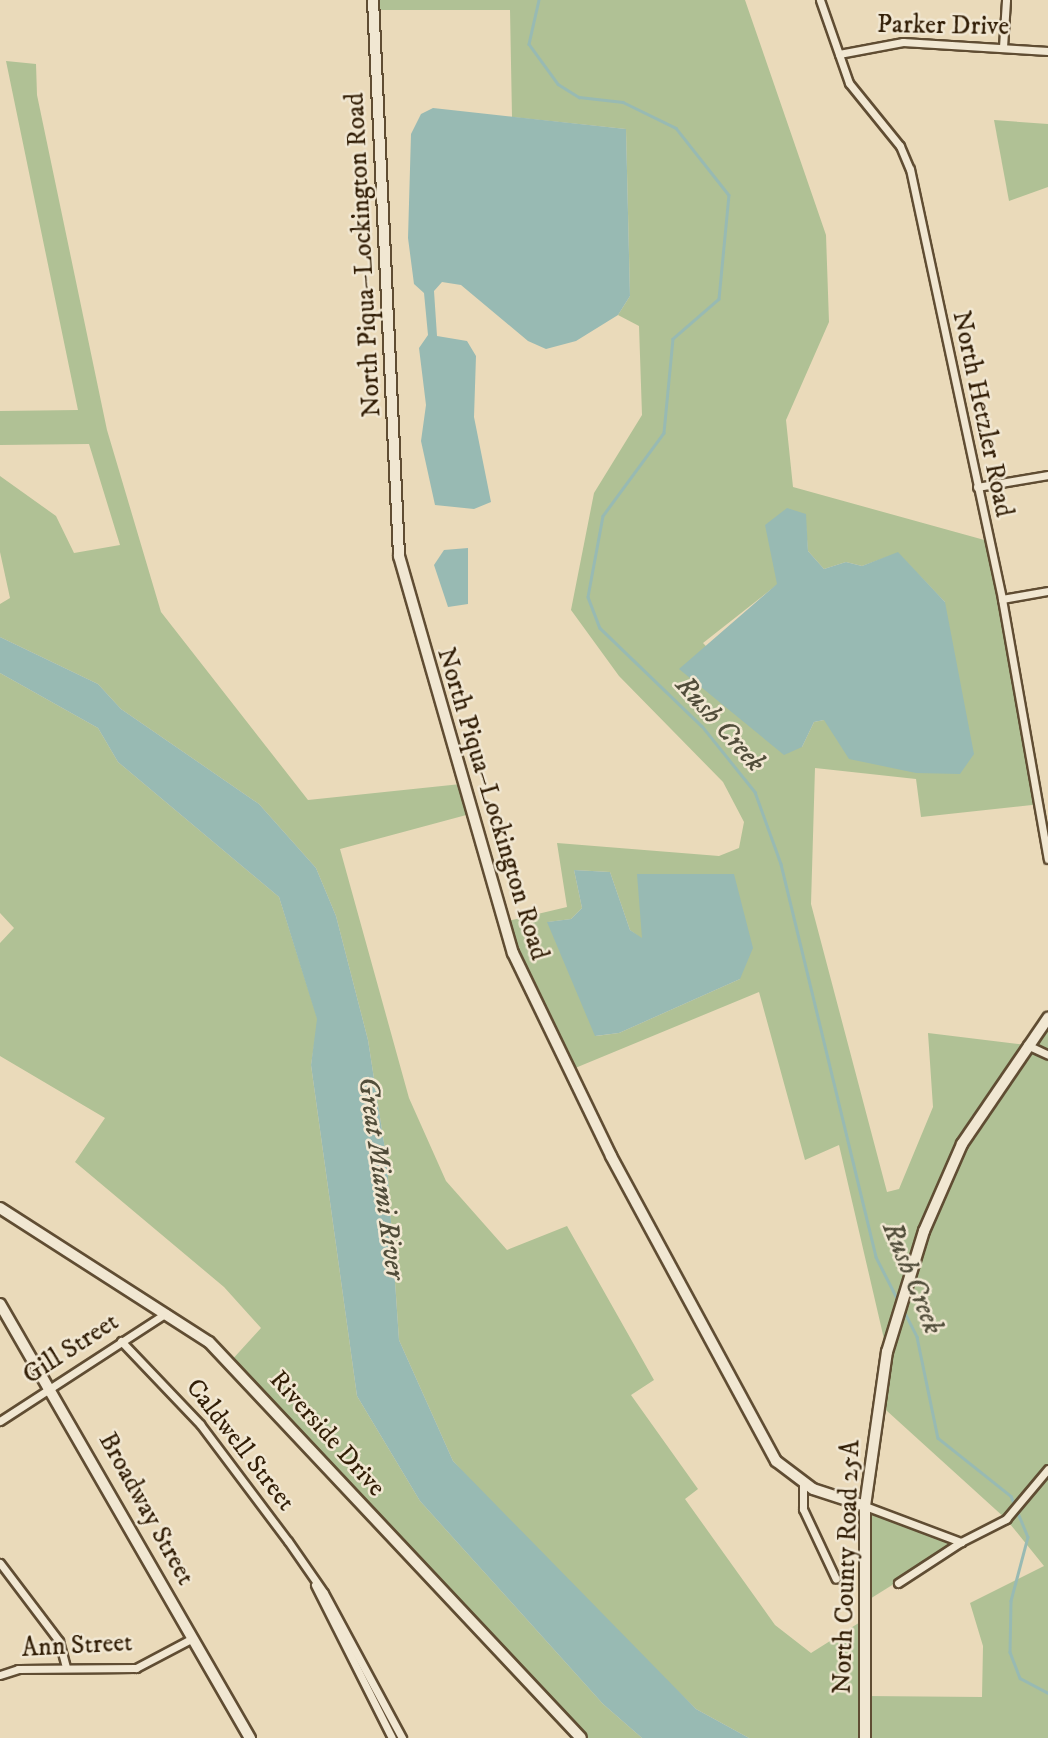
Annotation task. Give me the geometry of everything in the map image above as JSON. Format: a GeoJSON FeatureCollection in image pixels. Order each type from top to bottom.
{"type":"FeatureCollection","features":[{"type":"Feature","properties":{"kind":"street","name":"North Piqua–Lockington Road"},"geometry":{"type":"LineString","coordinates":[[373,0],[397,526],[412,617],[513,953],[746,1411],[776,1461],[803,1484],[865,1506]]}},
{"type":"Feature","properties":{"kind":"street","name":"North Hetzler Road"},"geometry":{"type":"LineString","coordinates":[[820,0],[855,92],[900,146],[909,169],[1002,599],[1048,859]]}},
{"type":"Feature","properties":{"kind":"street"},"geometry":{"type":"LineString","coordinates":[[1003,47],[1006,0]]}},
{"type":"Feature","properties":{"kind":"street","name":"Parker Drive"},"geometry":{"type":"LineString","coordinates":[[839,54],[873,44],[1003,47],[1048,51]]}},
{"type":"Feature","properties":{"kind":"street"},"geometry":{"type":"LineString","coordinates":[[977,487],[1048,475]]}},
{"type":"Feature","properties":{"kind":"street"},"geometry":{"type":"LineString","coordinates":[[1002,599],[1048,592]]}},
{"type":"Feature","properties":{"kind":"street","name":"North County Road 25A"},"geometry":{"type":"LineString","coordinates":[[865,1738],[865,1506],[887,1352],[907,1278],[961,1144],[1048,1018]]}},
{"type":"Feature","properties":{"kind":"street"},"geometry":{"type":"LineString","coordinates":[[1027,1045],[1048,1055]]}},
{"type":"Feature","properties":{"kind":"street","name":"Riverside Drive"},"geometry":{"type":"LineString","coordinates":[[0,1209],[166,1313],[253,1383],[523,1683],[580,1738]]}},
{"type":"Feature","properties":{"kind":"street","name":"Broadway Street"},"geometry":{"type":"LineString","coordinates":[[0,1304],[53,1387],[250,1738]]}},
{"type":"Feature","properties":{"kind":"street","name":"Gill Street"},"geometry":{"type":"LineString","coordinates":[[0,1421],[166,1313]]}},
{"type":"Feature","properties":{"kind":"street","name":"Caldwell Street"},"geometry":{"type":"LineString","coordinates":[[121,1342],[200,1424],[314,1584],[388,1721],[402,1738]]}},
{"type":"Feature","properties":{"kind":"street"},"geometry":{"type":"LineString","coordinates":[[898,1583],[961,1542],[1006,1519],[1048,1469]]}},
{"type":"Feature","properties":{"kind":"street"},"geometry":{"type":"LineString","coordinates":[[803,1484],[803,1509],[836,1579]]}},
{"type":"Feature","properties":{"kind":"street"},"geometry":{"type":"LineString","coordinates":[[865,1506],[961,1542]]}},
{"type":"Feature","properties":{"kind":"street"},"geometry":{"type":"LineString","coordinates":[[0,1563],[59,1641],[66,1668]]}},
{"type":"Feature","properties":{"kind":"street","name":"Ann Street"},"geometry":{"type":"LineString","coordinates":[[0,1675],[66,1668],[136,1668],[193,1638]]}},
{"type":"Feature","properties":{"kind":"street","name":"Caldwell Street"},"geometry":{"type":"LineString","coordinates":[[388,1721],[392,1738]]}},
{"type":"Feature","properties":{"kind":"green space"},"geometry":{"type":"Polygon","coordinates":[[[373,0],[745,0],[826,235],[829,322],[786,420],[793,487],[988,541],[1041,804],[921,817],[916,779],[815,768],[811,904],[887,1192],[899,1189],[933,1107],[928,1033],[1027,1045],[1048,1018],[1048,1738],[749,1738],[696,1709],[556,1573],[453,1461],[399,1340],[387,1162],[368,1040],[336,916],[316,868],[259,804],[121,709],[98,684],[0,637],[0,604],[10,598],[0,552],[0,476],[56,516],[74,553],[120,545],[89,444],[0,445],[0,411],[78,410],[6,61],[36,64],[37,95],[107,430],[161,612],[308,800],[461,784],[470,814],[340,849],[409,1098],[446,1181],[507,1250],[567,1226],[654,1380],[631,1395],[698,1489],[685,1499],[775,1625],[811,1653],[865,1619],[865,1696],[982,1697],[983,1646],[970,1603],[1044,1566],[1006,1519],[876,1401],[887,1352],[839,1145],[805,1160],[759,992],[568,1071],[504,922],[567,907],[557,843],[719,856],[739,848],[744,822],[723,782],[619,676],[571,610],[594,493],[642,415],[639,326],[618,315],[630,296],[626,129],[512,117],[510,10],[374,10],[373,0]],[[805,515],[778,584],[703,643],[802,747],[814,722],[824,720],[945,602],[898,553],[862,566],[846,562],[824,569],[808,551],[805,515]],[[574,870],[582,908],[571,919],[548,922],[596,1036],[619,1033],[740,979],[642,939],[630,930],[610,872],[574,870]]]}},
{"type":"Feature","properties":{"kind":"green space"},"geometry":{"type":"Polygon","coordinates":[[[994,120],[1048,124],[1048,187],[1009,201],[994,120]]]}},
{"type":"Feature","properties":{"kind":"green space"},"geometry":{"type":"Polygon","coordinates":[[[940,290],[970,419],[962,420],[934,293],[940,290]]]}},
{"type":"Feature","properties":{"kind":"green space"},"geometry":{"type":"Polygon","coordinates":[[[0,673],[98,728],[118,762],[279,897],[318,1020],[311,1065],[357,1396],[420,1501],[603,1704],[642,1738],[581,1738],[532,1693],[230,1362],[261,1328],[224,1287],[75,1162],[105,1118],[0,1056],[0,943],[14,928],[0,913],[0,673]]]}},
{"type":"Feature","properties":{"kind":"green space"},"geometry":{"type":"Polygon","coordinates":[[[865,1506],[961,1542],[865,1602],[865,1506]]]}},
{"type":"Feature","properties":{"kind":"water"},"geometry":{"type":"Polygon","coordinates":[[[433,108],[626,129],[630,296],[618,315],[576,341],[546,349],[528,341],[461,285],[442,282],[434,291],[437,336],[467,341],[476,356],[474,417],[491,502],[474,509],[435,505],[421,441],[426,405],[419,348],[428,335],[424,293],[414,284],[408,238],[411,134],[421,114],[433,108]]]}},
{"type":"Feature","properties":{"kind":"water"},"geometry":{"type":"Polygon","coordinates":[[[787,508],[806,514],[808,551],[824,569],[846,562],[862,566],[898,552],[945,602],[974,754],[960,774],[916,773],[849,759],[824,720],[814,722],[802,747],[784,755],[679,669],[777,584],[765,525],[787,508]]]}},
{"type":"Feature","properties":{"kind":"water"},"geometry":{"type":"Polygon","coordinates":[[[468,548],[468,604],[448,607],[434,565],[444,550],[468,548]]]}},
{"type":"Feature","properties":{"kind":"water","name":"Great Miami River"},"geometry":{"type":"Polygon","coordinates":[[[0,637],[98,684],[121,709],[259,804],[316,868],[336,916],[368,1040],[387,1162],[399,1340],[453,1461],[696,1709],[749,1738],[642,1738],[603,1704],[420,1501],[357,1396],[311,1065],[317,1019],[279,897],[118,762],[98,728],[0,673],[0,637]]]}},
{"type":"Feature","properties":{"kind":"water"},"geometry":{"type":"Polygon","coordinates":[[[574,870],[610,872],[630,930],[642,938],[637,874],[734,874],[753,948],[740,979],[619,1033],[595,1036],[547,922],[571,919],[582,908],[574,870]]]}},
{"type":"Feature","properties":{"kind":"waterway","name":"Rush Creek"},"geometry":{"type":"LineString","coordinates":[[539,0],[529,44],[558,84],[579,97],[623,102],[676,128],[729,195],[719,299],[673,339],[664,433],[603,516],[588,597],[600,628],[702,726],[755,792],[781,864],[876,1257],[899,1302]]}},
{"type":"Feature","properties":{"kind":"waterway","name":"Rush Creek"},"geometry":{"type":"LineString","coordinates":[[904,1311],[917,1337],[938,1438],[1011,1496],[1028,1537],[1011,1601],[1010,1652],[1020,1678],[1048,1693]]}}]}
